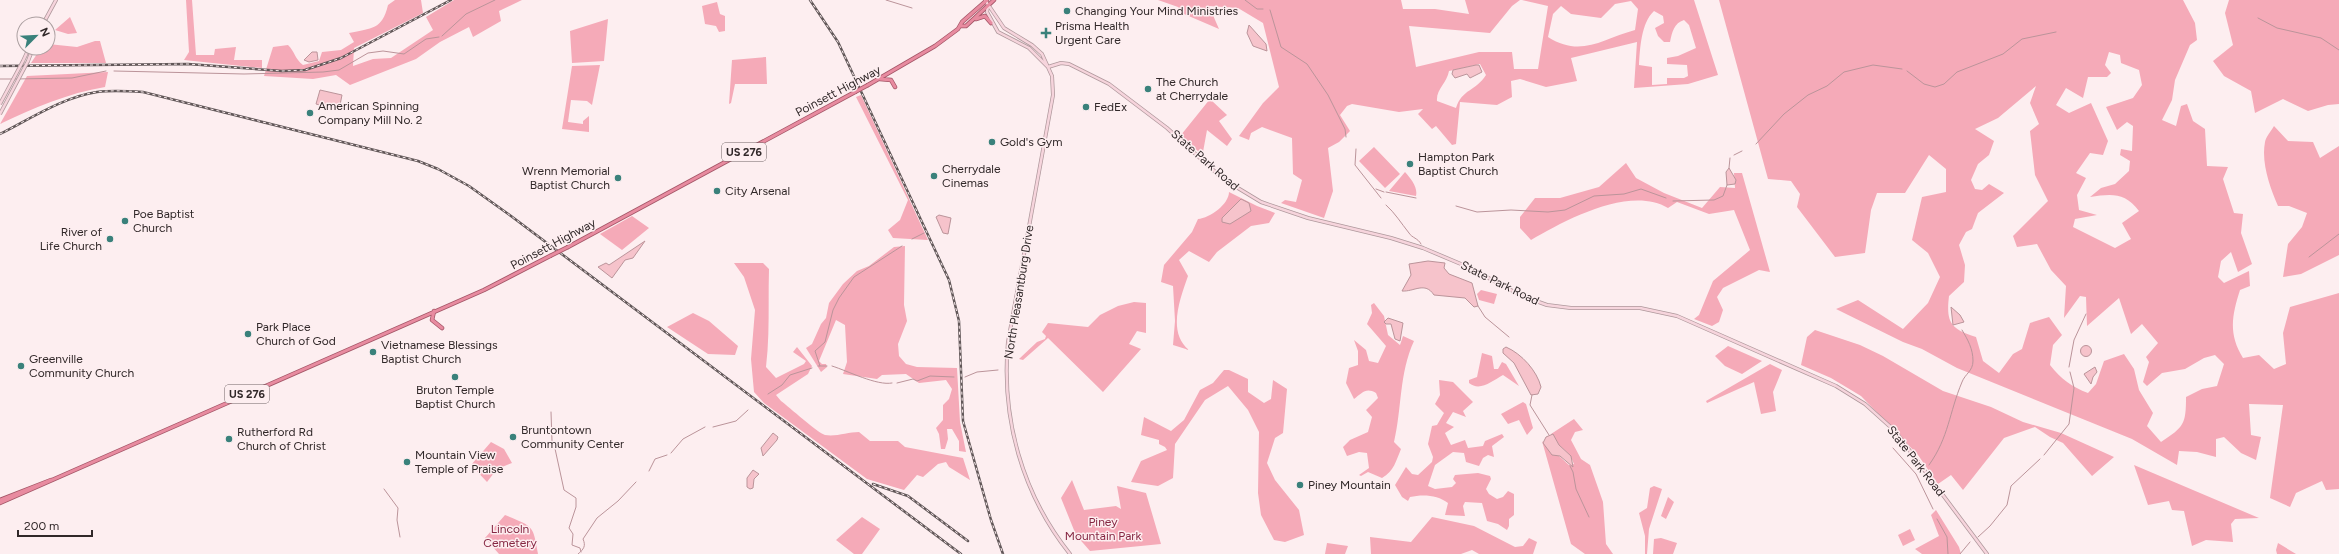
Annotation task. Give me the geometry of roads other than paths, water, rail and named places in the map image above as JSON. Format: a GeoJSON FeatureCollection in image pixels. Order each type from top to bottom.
{"type":"FeatureCollection","features":[{"type":"Feature","properties":{"kind":"highway","name":"Poinsett Highway"},"geometry":{"type":"LineString","coordinates":[[961,26],[962,22],[986,0]]}},
{"type":"Feature","properties":{"kind":"highway","name":"Poinsett Highway"},"geometry":{"type":"LineString","coordinates":[[51,480],[434,312],[527,269],[924,54],[961,26],[969,23],[994,0]]}},
{"type":"Feature","properties":{"kind":"highway"},"geometry":{"type":"LineString","coordinates":[[969,23],[984,16],[992,23]]}},
{"type":"Feature","properties":{"kind":"highway"},"geometry":{"type":"LineString","coordinates":[[878,79],[891,80],[895,88]]}},
{"type":"Feature","properties":{"kind":"highway"},"geometry":{"type":"LineString","coordinates":[[434,312],[432,320],[442,328]]}},
{"type":"Feature","properties":{"kind":"highway","name":"US 276"},"geometry":{"type":"LineString","coordinates":[[0,500],[51,480]]}},
{"type":"Feature","properties":{"kind":"highway","name":"US 276"},"geometry":{"type":"LineString","coordinates":[[0,503],[51,480]]}},
{"type":"Feature","properties":{"kind":"main road"},"geometry":{"type":"LineString","coordinates":[[47,16],[56,0]]}},
{"type":"Feature","properties":{"kind":"main road"},"geometry":{"type":"LineString","coordinates":[[986,0],[988,6],[1004,28],[1041,52],[1047,61],[1048,67]]}},
{"type":"Feature","properties":{"kind":"main road"},"geometry":{"type":"LineString","coordinates":[[988,6],[987,12],[998,32],[1029,48],[1048,67]]}},
{"type":"Feature","properties":{"kind":"main road"},"geometry":{"type":"LineString","coordinates":[[0,104],[25,56]]}},
{"type":"Feature","properties":{"kind":"main road"},"geometry":{"type":"LineString","coordinates":[[0,114],[30,56]]}},
{"type":"Feature","properties":{"kind":"main road","name":"State Park Road"},"geometry":{"type":"LineString","coordinates":[[1048,67],[1061,63],[1069,64],[1109,84],[1162,124],[1223,180],[1261,202],[1308,218],[1423,248],[1468,267],[1522,296],[1547,305],[1571,308],[1640,308],[1674,315],[1836,386],[1869,407],[1898,435],[1987,554]]}},
{"type":"Feature","properties":{"kind":"main road","name":"North Pleasantburg Drive"},"geometry":{"type":"LineString","coordinates":[[1048,67],[1053,80],[1053,95],[1010,333],[1007,383],[1012,427],[1023,470],[1042,512],[1070,554]]}},
{"type":"Feature","properties":{"kind":"waterway"},"geometry":{"type":"LineString","coordinates":[[442,36],[466,14],[495,0]]}},
{"type":"Feature","properties":{"kind":"waterway"},"geometry":{"type":"LineString","coordinates":[[886,0],[912,8]]}},
{"type":"Feature","properties":{"kind":"waterway"},"geometry":{"type":"LineString","coordinates":[[1245,0],[1257,9],[1263,9]]}},
{"type":"Feature","properties":{"kind":"waterway"},"geometry":{"type":"LineString","coordinates":[[1270,10],[1281,47],[1307,64],[1328,95],[1345,129],[1346,137]]}},
{"type":"Feature","properties":{"kind":"waterway"},"geometry":{"type":"LineString","coordinates":[[2258,18],[2277,28],[2321,38],[2339,50]]}},
{"type":"Feature","properties":{"kind":"waterway"},"geometry":{"type":"LineString","coordinates":[[1907,71],[1924,84],[1935,87],[1944,84],[1957,72],[2003,54],[2022,39],[2056,32]]}},
{"type":"Feature","properties":{"kind":"waterway"},"geometry":{"type":"LineString","coordinates":[[114,71],[244,74],[323,72],[339,70],[368,53],[383,51],[404,54],[426,39],[439,37]]}},
{"type":"Feature","properties":{"kind":"waterway"},"geometry":{"type":"LineString","coordinates":[[1756,144],[1784,114],[1808,95],[1827,86],[1844,72],[1873,65],[1902,69]]}},
{"type":"Feature","properties":{"kind":"waterway"},"geometry":{"type":"LineString","coordinates":[[15,79],[72,78],[106,71]]}},
{"type":"Feature","properties":{"kind":"waterway"},"geometry":{"type":"LineString","coordinates":[[0,79],[12,79]]}},
{"type":"Feature","properties":{"kind":"waterway"},"geometry":{"type":"LineString","coordinates":[[1356,149],[1355,165],[1381,198]]}},
{"type":"Feature","properties":{"kind":"waterway"},"geometry":{"type":"LineString","coordinates":[[1734,155],[1742,151]]}},
{"type":"Feature","properties":{"kind":"waterway"},"geometry":{"type":"LineString","coordinates":[[1729,168],[1730,158]]}},
{"type":"Feature","properties":{"kind":"waterway"},"geometry":{"type":"LineString","coordinates":[[1673,201],[1714,200],[1723,196],[1727,185]]}},
{"type":"Feature","properties":{"kind":"waterway"},"geometry":{"type":"LineString","coordinates":[[1376,189],[1384,192]]}},
{"type":"Feature","properties":{"kind":"waterway"},"geometry":{"type":"LineString","coordinates":[[1456,206],[1477,212],[1511,210],[1548,212],[1565,210],[1594,196],[1624,194],[1641,189],[1666,198]]}},
{"type":"Feature","properties":{"kind":"waterway"},"geometry":{"type":"LineString","coordinates":[[1386,192],[1416,198]]}},
{"type":"Feature","properties":{"kind":"waterway"},"geometry":{"type":"LineString","coordinates":[[1386,205],[1410,235],[1421,244]]}},
{"type":"Feature","properties":{"kind":"waterway"},"geometry":{"type":"LineString","coordinates":[[912,239],[924,233]]}},
{"type":"Feature","properties":{"kind":"waterway"},"geometry":{"type":"LineString","coordinates":[[2309,257],[2339,234]]}},
{"type":"Feature","properties":{"kind":"waterway"},"geometry":{"type":"LineString","coordinates":[[818,366],[820,366],[815,351],[825,342],[833,310],[839,298],[854,277],[902,246]]}},
{"type":"Feature","properties":{"kind":"waterway"},"geometry":{"type":"LineString","coordinates":[[1478,306],[1485,317],[1509,337]]}},
{"type":"Feature","properties":{"kind":"waterway"},"geometry":{"type":"LineString","coordinates":[[2069,367],[2074,340],[2086,314]]}},
{"type":"Feature","properties":{"kind":"waterway"},"geometry":{"type":"LineString","coordinates":[[1929,465],[1941,445],[1962,382],[1973,364],[1971,349],[1962,330]]}},
{"type":"Feature","properties":{"kind":"waterway"},"geometry":{"type":"LineString","coordinates":[[820,366],[827,366]]}},
{"type":"Feature","properties":{"kind":"waterway"},"geometry":{"type":"LineString","coordinates":[[832,366],[871,380],[892,383]]}},
{"type":"Feature","properties":{"kind":"waterway"},"geometry":{"type":"LineString","coordinates":[[768,394],[782,385],[790,375],[812,368]]}},
{"type":"Feature","properties":{"kind":"waterway"},"geometry":{"type":"LineString","coordinates":[[965,377],[977,372],[998,370]]}},
{"type":"Feature","properties":{"kind":"waterway"},"geometry":{"type":"LineString","coordinates":[[2044,455],[2069,424],[2074,388],[2070,372]]}},
{"type":"Feature","properties":{"kind":"waterway"},"geometry":{"type":"LineString","coordinates":[[897,383],[913,379],[917,381],[930,376],[954,377]]}},
{"type":"Feature","properties":{"kind":"waterway"},"geometry":{"type":"LineString","coordinates":[[1532,395],[1530,405],[1549,435]]}},
{"type":"Feature","properties":{"kind":"waterway"},"geometry":{"type":"LineString","coordinates":[[713,427],[736,421],[748,410]]}},
{"type":"Feature","properties":{"kind":"waterway"},"geometry":{"type":"LineString","coordinates":[[551,412],[552,441]]}},
{"type":"Feature","properties":{"kind":"waterway"},"geometry":{"type":"LineString","coordinates":[[671,453],[683,439],[705,427]]}},
{"type":"Feature","properties":{"kind":"waterway"},"geometry":{"type":"LineString","coordinates":[[554,444],[564,490],[576,498],[576,507],[569,528],[573,534],[572,545],[580,548],[581,552]]}},
{"type":"Feature","properties":{"kind":"waterway"},"geometry":{"type":"LineString","coordinates":[[1893,448],[1916,474],[1933,509]]}},
{"type":"Feature","properties":{"kind":"waterway"},"geometry":{"type":"LineString","coordinates":[[649,471],[655,459],[667,455]]}},
{"type":"Feature","properties":{"kind":"waterway"},"geometry":{"type":"LineString","coordinates":[[1978,537],[1990,526],[2007,505],[2011,486],[2040,459]]}},
{"type":"Feature","properties":{"kind":"waterway"},"geometry":{"type":"LineString","coordinates":[[1570,466],[1573,472],[1576,489],[1589,517]]}},
{"type":"Feature","properties":{"kind":"waterway"},"geometry":{"type":"LineString","coordinates":[[578,554],[584,547],[583,539],[597,518],[618,501],[636,482]]}},
{"type":"Feature","properties":{"kind":"waterway"},"geometry":{"type":"LineString","coordinates":[[384,489],[398,508],[397,520],[400,537]]}},
{"type":"Feature","properties":{"kind":"waterway"},"geometry":{"type":"LineString","coordinates":[[1937,519],[1947,537],[1948,554]]}},
{"type":"Feature","properties":{"kind":"waterway"},"geometry":{"type":"LineString","coordinates":[[1960,554],[1970,542]]}},
{"type":"Feature","properties":{"kind":"railway"},"geometry":{"type":"LineString","coordinates":[[0,66],[188,64],[282,71],[305,70],[341,58],[451,0]]}},
{"type":"Feature","properties":{"kind":"railway"},"geometry":{"type":"LineString","coordinates":[[810,0],[838,42],[949,280],[959,321],[963,421],[991,520],[1003,554]]}},
{"type":"Feature","properties":{"kind":"railway"},"geometry":{"type":"LineString","coordinates":[[0,134],[47,109],[84,95],[108,91],[143,92],[418,161],[438,169],[469,186],[511,216],[961,554]]}},
{"type":"Feature","properties":{"kind":"railway"},"geometry":{"type":"LineString","coordinates":[[873,484],[908,496],[968,541]]}},
{"type":"Feature","properties":{"kind":"place","name":"Changing Your Mind Ministries"},"geometry":{"type":"Point","coordinates":[1067,11]}},
{"type":"Feature","properties":{"kind":"place","name":"Prisma Health Urgent Care"},"geometry":{"type":"Point","coordinates":[1046,33]}},
{"type":"Feature","properties":{"kind":"place","name":"The Church at Cherrydale"},"geometry":{"type":"Point","coordinates":[1148,89]}},
{"type":"Feature","properties":{"kind":"place","name":"FedEx"},"geometry":{"type":"Point","coordinates":[1086,107]}},
{"type":"Feature","properties":{"kind":"place","name":"American Spinning Company Mill No. 2"},"geometry":{"type":"Point","coordinates":[310,113]}},
{"type":"Feature","properties":{"kind":"place","name":"Gold's Gym"},"geometry":{"type":"Point","coordinates":[992,142]}},
{"type":"Feature","properties":{"kind":"place","name":"Hampton Park Baptist Church"},"geometry":{"type":"Point","coordinates":[1410,164]}},
{"type":"Feature","properties":{"kind":"place","name":"Cherrydale Cinemas"},"geometry":{"type":"Point","coordinates":[934,176]}},
{"type":"Feature","properties":{"kind":"place","name":"Wrenn Memorial Baptist Church"},"geometry":{"type":"Point","coordinates":[618,178]}},
{"type":"Feature","properties":{"kind":"place","name":"City Arsenal"},"geometry":{"type":"Point","coordinates":[717,191]}},
{"type":"Feature","properties":{"kind":"place","name":"Poe Baptist Church"},"geometry":{"type":"Point","coordinates":[125,221]}},
{"type":"Feature","properties":{"kind":"place","name":"River of Life Church"},"geometry":{"type":"Point","coordinates":[110,239]}},
{"type":"Feature","properties":{"kind":"place","name":"Park Place Church of God"},"geometry":{"type":"Point","coordinates":[248,334]}},
{"type":"Feature","properties":{"kind":"place","name":"Vietnamese Blessings Baptist Church"},"geometry":{"type":"Point","coordinates":[373,352]}},
{"type":"Feature","properties":{"kind":"place","name":"Greenville Community Church"},"geometry":{"type":"Point","coordinates":[21,366]}},
{"type":"Feature","properties":{"kind":"place","name":"Bruton Temple Baptist Church"},"geometry":{"type":"Point","coordinates":[455,377]}},
{"type":"Feature","properties":{"kind":"place","name":"Bruntontown Community Center"},"geometry":{"type":"Point","coordinates":[513,437]}},
{"type":"Feature","properties":{"kind":"place","name":"Rutherford Rd Church of Christ"},"geometry":{"type":"Point","coordinates":[229,439]}},
{"type":"Feature","properties":{"kind":"place","name":"Mountain View Temple of Praise"},"geometry":{"type":"Point","coordinates":[407,462]}},
{"type":"Feature","properties":{"kind":"place","name":"Piney Mountain"},"geometry":{"type":"Point","coordinates":[1300,485]}},
{"type":"Feature","properties":{"kind":"park label","name":"Piney Mountain Park"},"geometry":{"type":"Point","coordinates":[1103,529]}},
{"type":"Feature","properties":{"kind":"park label","name":"Lincoln Cemetery"},"geometry":{"type":"Point","coordinates":[510,536]}}]}
